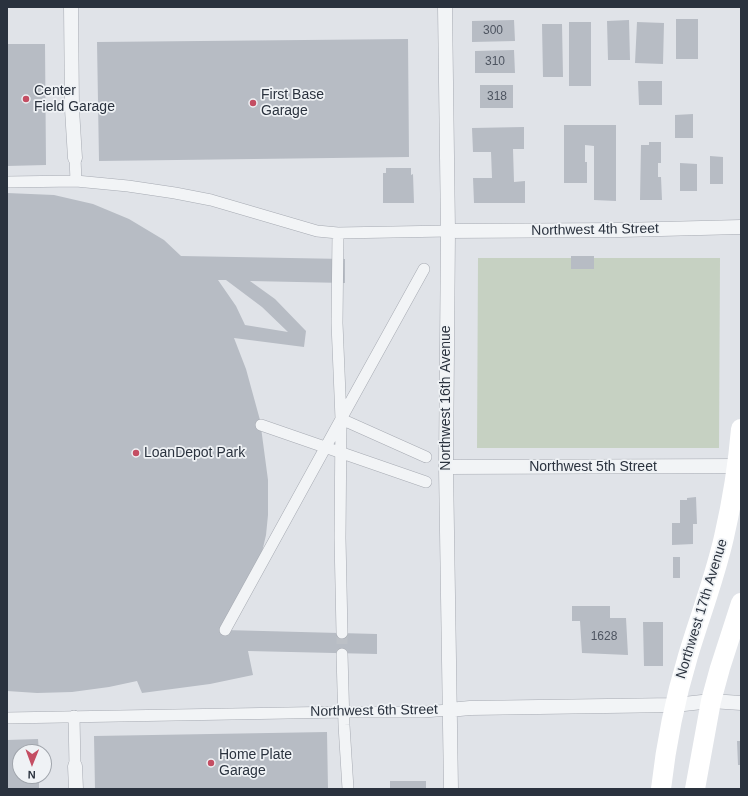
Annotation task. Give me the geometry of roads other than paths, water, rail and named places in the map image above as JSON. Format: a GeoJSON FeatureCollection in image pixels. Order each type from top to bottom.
{"type":"FeatureCollection","features":[{"type":"Feature","properties":{"kind":"main road","name":"Northwest 17th Avenue"},"geometry":{"type":"LineString","coordinates":[[661,789],[666,749],[675,705],[688,656],[707,599],[724,538],[739,467],[741,429]]}},
{"type":"Feature","properties":{"kind":"main road"},"geometry":{"type":"LineString","coordinates":[[695,789],[711,701],[741,603]]}},
{"type":"Feature","properties":{"kind":"street"},"geometry":{"type":"LineString","coordinates":[[71,7],[72,94],[76,181]]}},
{"type":"Feature","properties":{"kind":"street","name":"Northwest 16th Avenue"},"geometry":{"type":"LineString","coordinates":[[445,7],[448,231],[446,467],[450,789]]}},
{"type":"Feature","properties":{"kind":"street"},"geometry":{"type":"LineString","coordinates":[[7,182],[76,181],[128,186],[175,193],[211,200],[317,230],[338,233],[448,231]]}},
{"type":"Feature","properties":{"kind":"street","name":"Northwest 4th Street"},"geometry":{"type":"LineString","coordinates":[[448,231],[606,231],[741,227]]}},
{"type":"Feature","properties":{"kind":"street"},"geometry":{"type":"LineString","coordinates":[[338,233],[337,323],[341,419],[340,538],[342,633]]}},
{"type":"Feature","properties":{"kind":"street"},"geometry":{"type":"LineString","coordinates":[[225,630],[424,269]]}},
{"type":"Feature","properties":{"kind":"street"},"geometry":{"type":"LineString","coordinates":[[341,419],[426,457]]}},
{"type":"Feature","properties":{"kind":"street"},"geometry":{"type":"LineString","coordinates":[[261,425],[341,454],[426,482]]}},
{"type":"Feature","properties":{"kind":"street","name":"Northwest 5th Street"},"geometry":{"type":"LineString","coordinates":[[446,467],[739,467]]}},
{"type":"Feature","properties":{"kind":"street"},"geometry":{"type":"LineString","coordinates":[[342,654],[348,789]]}},
{"type":"Feature","properties":{"kind":"street","name":"Northwest 6th Street"},"geometry":{"type":"LineString","coordinates":[[7,718],[423,712],[474,708],[675,705],[711,701],[741,703]]}},
{"type":"Feature","properties":{"kind":"street"},"geometry":{"type":"LineString","coordinates":[[74,716],[76,789]]}},
{"type":"Feature","properties":{"kind":"tunnel"},"geometry":{"type":"LineString","coordinates":[[342,633],[342,654]]}},
{"type":"Feature","properties":{"kind":"place","name":"Center Field Garage"},"geometry":{"type":"Point","coordinates":[26,99]}},
{"type":"Feature","properties":{"kind":"place","name":"First Base Garage"},"geometry":{"type":"Point","coordinates":[253,103]}},
{"type":"Feature","properties":{"kind":"place","name":"LoanDepot Park"},"geometry":{"type":"Point","coordinates":[136,453]}},
{"type":"Feature","properties":{"kind":"place","name":"Home Plate Garage"},"geometry":{"type":"Point","coordinates":[211,763]}}]}
